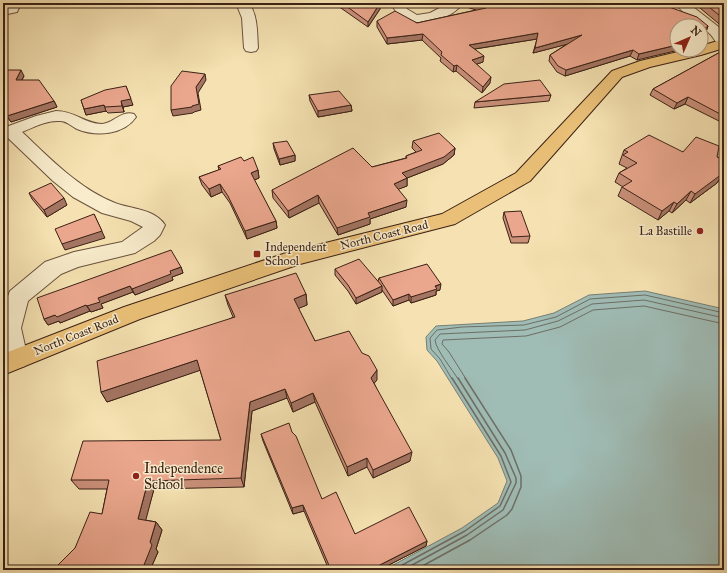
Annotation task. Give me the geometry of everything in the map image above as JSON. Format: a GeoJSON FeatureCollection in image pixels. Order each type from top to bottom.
{"type":"FeatureCollection","features":[{"type":"Feature","properties":{"kind":"main road","name":"North Coast Road"},"geometry":{"type":"LineString","coordinates":[[10,362],[132,313],[296,257],[448,219],[523,177],[617,74],[645,64],[696,52],[724,43]]}},
{"type":"Feature","properties":{"kind":"street"},"geometry":{"type":"LineString","coordinates":[[3,11],[12,9],[15,3]]}},
{"type":"Feature","properties":{"kind":"street"},"geometry":{"type":"LineString","coordinates":[[242,3],[245,6],[250,27],[251,48]]}},
{"type":"Feature","properties":{"kind":"street"},"geometry":{"type":"LineString","coordinates":[[397,3],[409,17],[420,20],[449,10],[457,3]]}},
{"type":"Feature","properties":{"kind":"street"},"geometry":{"type":"LineString","coordinates":[[682,3],[715,30],[724,43]]}},
{"type":"Feature","properties":{"kind":"street"},"geometry":{"type":"LineString","coordinates":[[6,132],[35,122],[61,116],[68,117],[82,125],[94,129],[117,126],[128,117]]}},
{"type":"Feature","properties":{"kind":"street"},"geometry":{"type":"LineString","coordinates":[[6,132],[14,134],[60,177],[80,193],[109,208],[138,216],[155,224],[153,230],[147,236],[128,248],[74,260],[52,268],[18,297],[10,328],[10,362]]}},
{"type":"Feature","properties":{"kind":"water"},"geometry":{"type":"Polygon","coordinates":[[[645,291],[724,309],[724,570],[384,570],[462,528],[498,503],[507,481],[498,458],[437,361],[427,350],[426,337],[436,326],[523,321],[554,313],[589,295],[645,291]]]}},
{"type":"Feature","properties":{"kind":"building"},"geometry":{"type":"Polygon","coordinates":[[[342,3],[380,3],[368,22],[342,3]]]}},
{"type":"Feature","properties":{"kind":"building"},"geometry":{"type":"Polygon","coordinates":[[[472,3],[658,3],[698,18],[669,18],[669,47],[639,54],[633,50],[566,70],[558,66],[550,55],[582,35],[535,48],[538,33],[469,45],[484,56],[472,60],[491,77],[483,87],[457,65],[454,66],[441,55],[442,52],[423,34],[387,38],[377,21],[395,11],[417,23],[486,8],[472,3]]]}},
{"type":"Feature","properties":{"kind":"building"},"geometry":{"type":"Polygon","coordinates":[[[704,3],[724,3],[724,19],[704,3]]]}},
{"type":"Feature","properties":{"kind":"building"},"geometry":{"type":"Polygon","coordinates":[[[724,50],[724,116],[688,97],[677,103],[653,89],[724,50]]]}},
{"type":"Feature","properties":{"kind":"building"},"geometry":{"type":"Polygon","coordinates":[[[3,70],[21,70],[16,80],[39,80],[54,101],[7,116],[3,110],[3,70]]]}},
{"type":"Feature","properties":{"kind":"building"},"geometry":{"type":"Polygon","coordinates":[[[182,71],[205,74],[196,87],[199,104],[192,107],[171,110],[171,86],[182,71]]]}},
{"type":"Feature","properties":{"kind":"building"},"geometry":{"type":"Polygon","coordinates":[[[540,80],[551,95],[475,102],[504,84],[540,80]]]}},
{"type":"Feature","properties":{"kind":"building"},"geometry":{"type":"Polygon","coordinates":[[[126,86],[131,99],[121,101],[122,106],[105,107],[104,105],[84,109],[81,100],[105,90],[126,86]]]}},
{"type":"Feature","properties":{"kind":"building"},"geometry":{"type":"Polygon","coordinates":[[[339,91],[351,105],[318,111],[309,95],[339,91]]]}},
{"type":"Feature","properties":{"kind":"building"},"geometry":{"type":"Polygon","coordinates":[[[439,133],[455,148],[444,157],[402,173],[407,178],[394,184],[407,200],[368,213],[370,217],[337,228],[318,195],[288,211],[272,190],[353,148],[372,167],[407,158],[406,156],[422,150],[413,141],[439,133]]]}},
{"type":"Feature","properties":{"kind":"building"},"geometry":{"type":"Polygon","coordinates":[[[649,135],[683,152],[696,137],[719,146],[717,157],[724,160],[724,168],[719,172],[722,174],[695,194],[691,191],[677,204],[674,202],[662,211],[622,187],[632,181],[619,173],[637,163],[623,155],[628,152],[624,150],[649,135]]]}},
{"type":"Feature","properties":{"kind":"building"},"geometry":{"type":"Polygon","coordinates":[[[287,141],[295,155],[279,159],[273,143],[287,141]]]}},
{"type":"Feature","properties":{"kind":"building"},"geometry":{"type":"Polygon","coordinates":[[[241,157],[244,161],[253,157],[258,170],[251,173],[276,221],[245,231],[228,196],[220,184],[209,189],[199,177],[221,169],[218,166],[241,157]]]}},
{"type":"Feature","properties":{"kind":"building"},"geometry":{"type":"Polygon","coordinates":[[[51,183],[64,198],[44,210],[29,193],[51,183]]]}},
{"type":"Feature","properties":{"kind":"building"},"geometry":{"type":"Polygon","coordinates":[[[521,211],[530,236],[512,237],[504,212],[521,211]]]}},
{"type":"Feature","properties":{"kind":"building"},"geometry":{"type":"Polygon","coordinates":[[[94,214],[102,231],[62,244],[55,229],[94,214]]]}},
{"type":"Feature","properties":{"kind":"building"},"geometry":{"type":"Polygon","coordinates":[[[171,250],[181,267],[170,271],[171,274],[132,289],[130,286],[98,298],[100,302],[86,305],[57,317],[55,315],[44,319],[37,298],[171,250]]]}},
{"type":"Feature","properties":{"kind":"building"},"geometry":{"type":"Polygon","coordinates":[[[359,259],[382,286],[356,298],[335,269],[359,259]]]}},
{"type":"Feature","properties":{"kind":"building"},"geometry":{"type":"Polygon","coordinates":[[[427,264],[441,284],[435,286],[437,289],[411,297],[409,294],[393,300],[379,278],[427,264]]]}},
{"type":"Feature","properties":{"kind":"building"},"geometry":{"type":"Polygon","coordinates":[[[296,273],[306,294],[294,299],[315,341],[349,331],[362,353],[369,356],[377,370],[371,378],[412,452],[373,470],[367,458],[347,467],[313,393],[291,403],[285,389],[250,402],[241,478],[148,481],[138,519],[156,522],[150,542],[152,545],[142,570],[53,570],[75,548],[90,512],[102,514],[109,480],[71,480],[83,441],[221,440],[197,360],[101,392],[97,361],[235,317],[225,295],[296,273]]]}},
{"type":"Feature","properties":{"kind":"building"},"geometry":{"type":"Polygon","coordinates":[[[289,423],[292,432],[296,436],[322,499],[336,492],[355,534],[409,507],[427,541],[370,570],[331,570],[303,505],[292,508],[261,434],[289,423]]]}},
{"type":"Feature","properties":{"kind":"place","name":"La Bastille"},"geometry":{"type":"Point","coordinates":[700,231]}},
{"type":"Feature","properties":{"kind":"place","name":"Independent School"},"geometry":{"type":"Point","coordinates":[257,254]}},
{"type":"Feature","properties":{"kind":"place","name":"Independence School"},"geometry":{"type":"Point","coordinates":[136,476]}}]}
